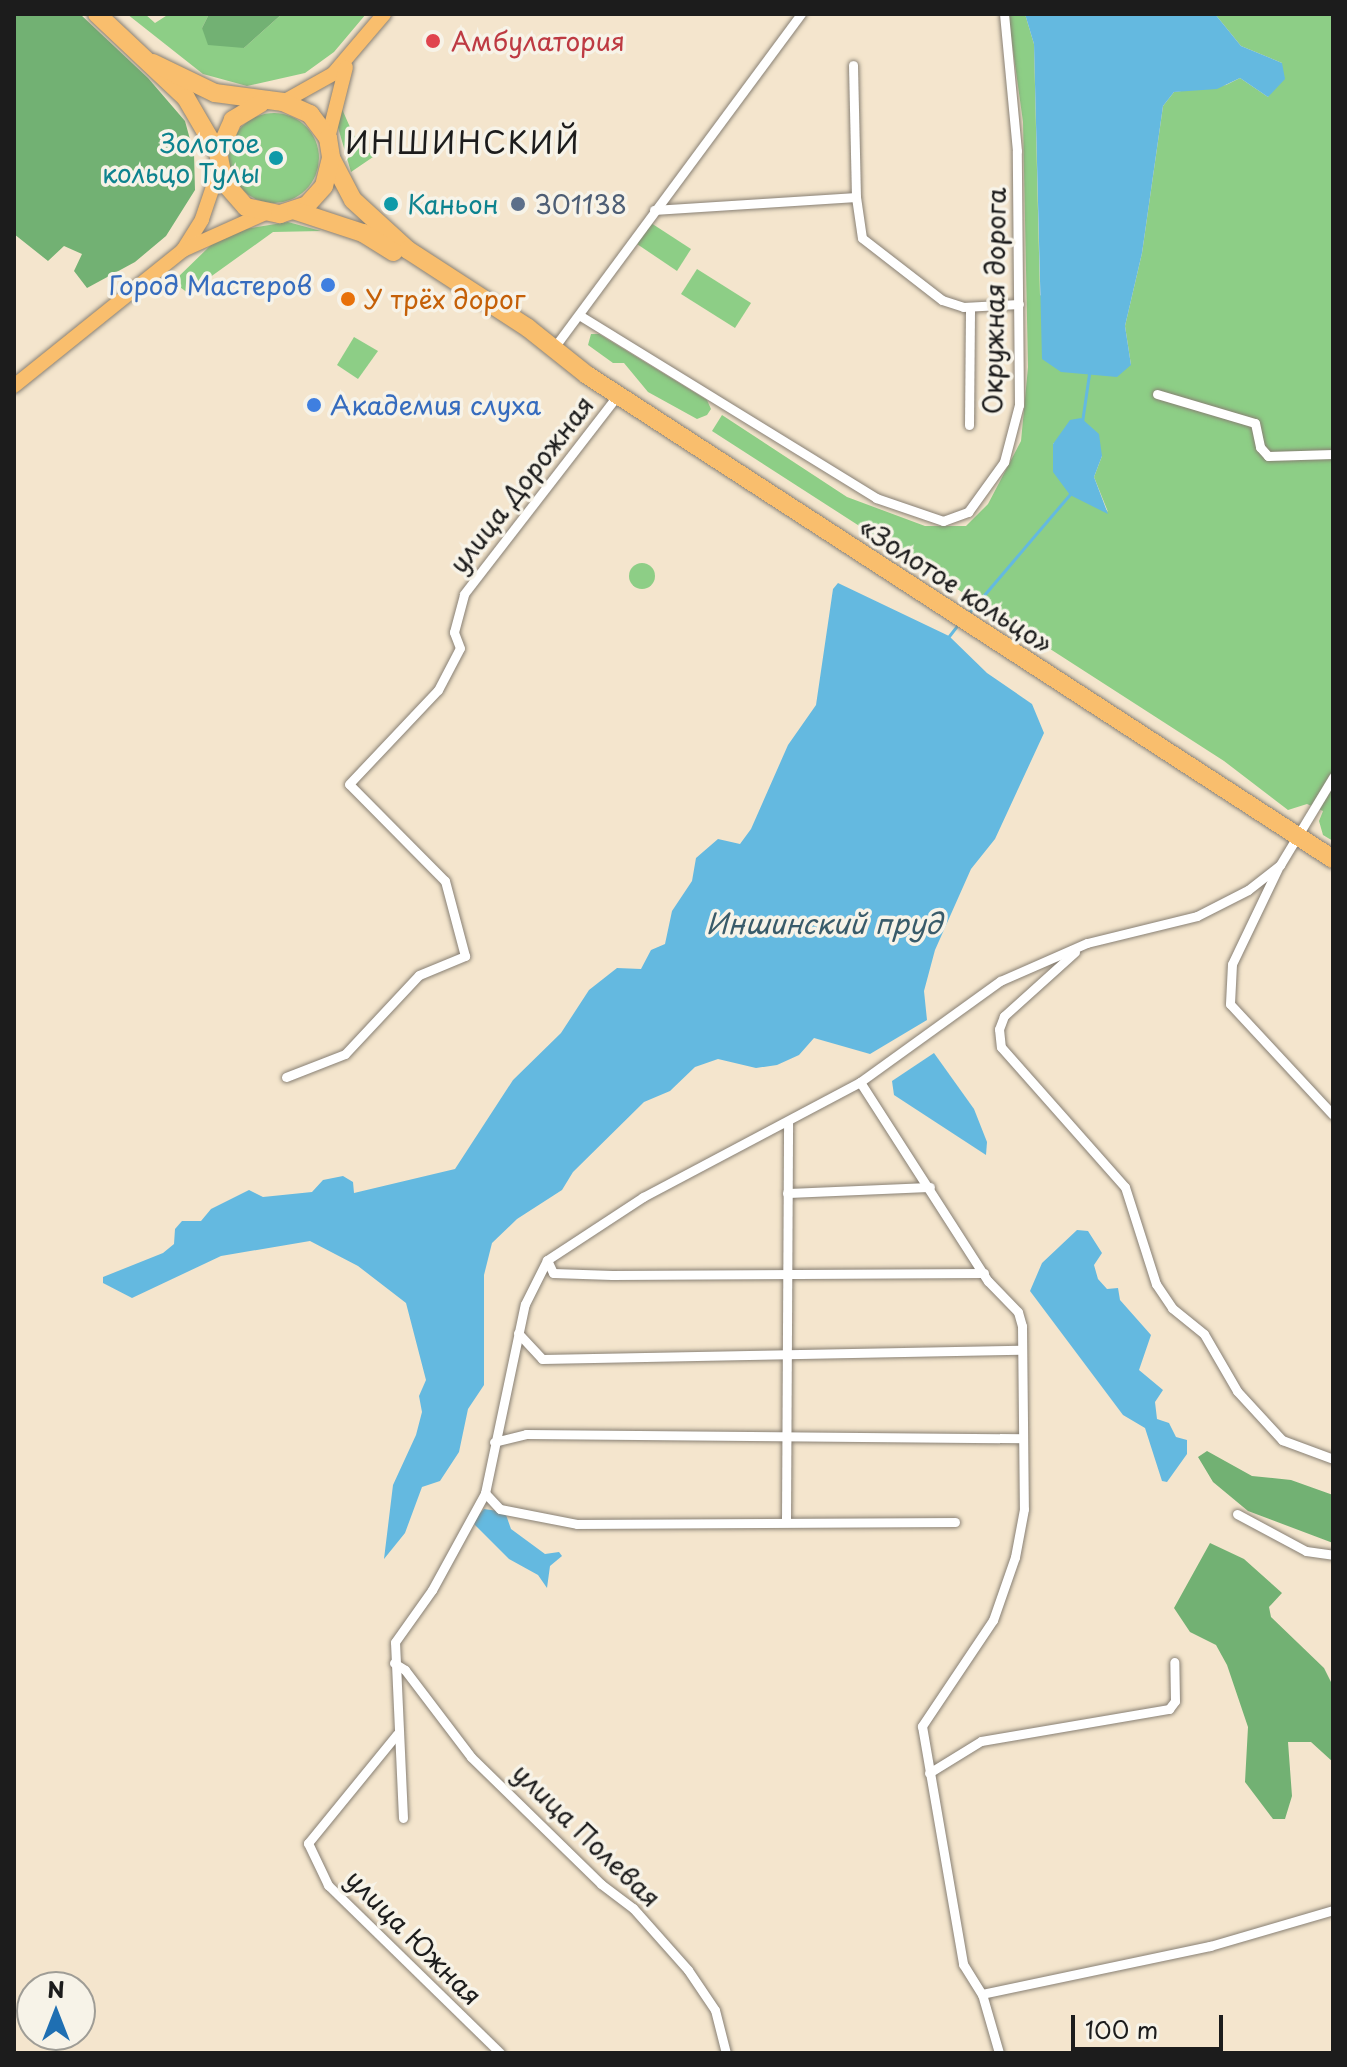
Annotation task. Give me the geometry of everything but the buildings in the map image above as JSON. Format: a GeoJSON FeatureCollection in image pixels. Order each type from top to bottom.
{"type":"FeatureCollection","features":[{"type":"Feature","properties":{"kind":"highway"},"geometry":{"type":"LineString","coordinates":[[97,14],[153,63],[199,113],[233,197],[263,214]]}},
{"type":"Feature","properties":{"kind":"highway"},"geometry":{"type":"LineString","coordinates":[[153,63],[215,93],[261,103],[283,102],[310,114],[328,138]]}},
{"type":"Feature","properties":{"kind":"highway"},"geometry":{"type":"LineString","coordinates":[[218,161],[233,120],[261,103]]}},
{"type":"Feature","properties":{"kind":"highway","name":"«Золотое кольцо»"},"geometry":{"type":"LineString","coordinates":[[328,138],[330,166],[374,225],[528,328],[548,348],[618,395],[1333,859]]}},
{"type":"Feature","properties":{"kind":"highway"},"geometry":{"type":"LineString","coordinates":[[296,211],[317,196],[330,166]]}},
{"type":"Feature","properties":{"kind":"highway","name":"«Золотое кольцо»"},"geometry":{"type":"LineString","coordinates":[[263,214],[296,211],[363,233],[522,338],[548,348]]}},
{"type":"Feature","properties":{"kind":"main road"},"geometry":{"type":"LineString","coordinates":[[283,102],[333,74],[354,53],[384,14]]}},
{"type":"Feature","properties":{"kind":"main road"},"geometry":{"type":"LineString","coordinates":[[328,138],[340,78],[354,53]]}},
{"type":"Feature","properties":{"kind":"main road"},"geometry":{"type":"LineString","coordinates":[[183,250],[202,219],[218,161]]}},
{"type":"Feature","properties":{"kind":"main road"},"geometry":{"type":"LineString","coordinates":[[14,386],[183,250],[263,214]]}},
{"type":"Feature","properties":{"kind":"street"},"geometry":{"type":"LineString","coordinates":[[548,348],[579,315],[801,14]]}},
{"type":"Feature","properties":{"kind":"street","name":"Окружная дорога"},"geometry":{"type":"LineString","coordinates":[[579,315],[852,485],[943,521],[958,519],[978,503],[1009,449],[1019,405],[1017,151],[1004,14]]}},
{"type":"Feature","properties":{"kind":"street"},"geometry":{"type":"LineString","coordinates":[[853,65],[856,197],[862,238],[942,300],[970,307],[1019,304]]}},
{"type":"Feature","properties":{"kind":"street"},"geometry":{"type":"LineString","coordinates":[[654,210],[856,197]]}},
{"type":"Feature","properties":{"kind":"street"},"geometry":{"type":"LineString","coordinates":[[969,425],[970,307]]}},
{"type":"Feature","properties":{"kind":"street"},"geometry":{"type":"LineString","coordinates":[[1157,394],[1255,423],[1260,447],[1268,456],[1333,454]]}},
{"type":"Feature","properties":{"kind":"street","name":"улица Дорожная"},"geometry":{"type":"LineString","coordinates":[[286,1077],[345,1054],[419,975],[465,956],[445,881],[349,784],[438,690],[460,648],[454,632],[464,594],[618,395]]}},
{"type":"Feature","properties":{"kind":"street"},"geometry":{"type":"LineString","coordinates":[[1333,777],[1300,838],[1280,865],[1232,964],[1230,1004],[1333,1115]]}},
{"type":"Feature","properties":{"kind":"street"},"geometry":{"type":"LineString","coordinates":[[403,1818],[395,1642],[432,1590],[485,1493],[518,1333],[534,1278],[547,1260],[632,1203],[860,1082],[1000,981],[1087,943],[1197,916],[1248,890],[1280,865]]}},
{"type":"Feature","properties":{"kind":"street"},"geometry":{"type":"LineString","coordinates":[[1087,943],[1009,1010],[999,1029],[1001,1047],[1125,1187],[1156,1284],[1172,1308],[1204,1334],[1237,1391],[1287,1444],[1333,1459]]}},
{"type":"Feature","properties":{"kind":"street"},"geometry":{"type":"LineString","coordinates":[[860,1082],[984,1273],[1018,1312],[1024,1509],[1015,1557],[993,1620],[923,1721],[929,1773],[963,1964],[982,1994],[999,2053]]}},
{"type":"Feature","properties":{"kind":"street"},"geometry":{"type":"LineString","coordinates":[[786,1521],[788,1122]]}},
{"type":"Feature","properties":{"kind":"street"},"geometry":{"type":"LineString","coordinates":[[787,1193],[930,1187]]}},
{"type":"Feature","properties":{"kind":"street"},"geometry":{"type":"LineString","coordinates":[[547,1260],[553,1273],[984,1273]]}},
{"type":"Feature","properties":{"kind":"street"},"geometry":{"type":"LineString","coordinates":[[518,1333],[542,1359],[786,1357],[1020,1350]]}},
{"type":"Feature","properties":{"kind":"street"},"geometry":{"type":"LineString","coordinates":[[494,1442],[526,1434],[786,1439],[1023,1438]]}},
{"type":"Feature","properties":{"kind":"street"},"geometry":{"type":"LineString","coordinates":[[485,1493],[500,1509],[577,1524],[955,1522]]}},
{"type":"Feature","properties":{"kind":"street"},"geometry":{"type":"LineString","coordinates":[[1237,1514],[1306,1551],[1333,1555]]}},
{"type":"Feature","properties":{"kind":"street"},"geometry":{"type":"LineString","coordinates":[[929,1773],[981,1741],[1169,1709],[1175,1701],[1174,1662]]}},
{"type":"Feature","properties":{"kind":"street","name":"улица Полевая"},"geometry":{"type":"LineString","coordinates":[[394,1663],[405,1670],[471,1757],[601,1884],[633,1908],[688,1970],[715,2010],[726,2053]]}},
{"type":"Feature","properties":{"kind":"street","name":"улица Южная"},"geometry":{"type":"LineString","coordinates":[[397,1733],[308,1843],[328,1885],[500,2053]]}},
{"type":"Feature","properties":{"kind":"street"},"geometry":{"type":"LineString","coordinates":[[982,1994],[1210,1946],[1333,1910]]}},
{"type":"Feature","properties":{"kind":"green space"},"geometry":{"type":"Polygon","coordinates":[[[14,14],[80,14],[148,78],[185,121],[194,154],[195,190],[166,236],[135,262],[87,288],[74,271],[82,254],[64,246],[48,261],[14,234],[14,14]]]}},
{"type":"Feature","properties":{"kind":"green space"},"geometry":{"type":"Polygon","coordinates":[[[127,14],[145,14],[155,23],[169,14],[209,14],[202,28],[244,48],[282,14],[366,14],[334,52],[305,73],[247,86],[203,74],[127,14]]]}},
{"type":"Feature","properties":{"kind":"green space"},"geometry":{"type":"Polygon","coordinates":[[[209,14],[282,14],[244,48],[208,45],[202,28],[209,14]]]}},
{"type":"Feature","properties":{"kind":"green space"},"geometry":{"type":"Polygon","coordinates":[[[1008,14],[1025,14],[1034,44],[1040,295],[1131,365],[1125,326],[1142,253],[1163,106],[1174,92],[1226,85],[1240,78],[1268,97],[1282,63],[1241,46],[1215,14],[1333,14],[1333,841],[1323,835],[1319,821],[1323,811],[1307,804],[1288,810],[1224,761],[712,431],[722,415],[847,497],[925,526],[966,526],[988,504],[1021,441],[1028,367],[1023,122],[1008,14]],[[1053,443],[1108,512],[1094,477],[1102,456],[1053,443]]]}},
{"type":"Feature","properties":{"kind":"green space"},"geometry":{"type":"Polygon","coordinates":[[[342,109],[353,134],[373,157],[351,172],[337,124],[342,109]]]}},
{"type":"Feature","properties":{"kind":"green space"},"geometry":{"type":"Polygon","coordinates":[[[265,113],[283,113],[299,120],[312,133],[319,149],[319,167],[312,183],[299,196],[283,203],[265,203],[249,196],[236,183],[229,167],[229,149],[236,133],[249,120],[265,113]]]}},
{"type":"Feature","properties":{"kind":"green space"},"geometry":{"type":"Polygon","coordinates":[[[288,222],[321,231],[273,232],[188,293],[173,282],[212,244],[239,230],[288,222]]]}},
{"type":"Feature","properties":{"kind":"green space"},"geometry":{"type":"Polygon","coordinates":[[[651,223],[691,249],[677,271],[637,244],[651,223]]]}},
{"type":"Feature","properties":{"kind":"green space"},"geometry":{"type":"Polygon","coordinates":[[[697,269],[751,303],[735,328],[681,294],[697,269]]]}},
{"type":"Feature","properties":{"kind":"green space"},"geometry":{"type":"Polygon","coordinates":[[[591,334],[599,334],[707,400],[711,409],[707,415],[697,419],[648,392],[624,363],[613,363],[588,345],[591,334]]]}},
{"type":"Feature","properties":{"kind":"green space"},"geometry":{"type":"Polygon","coordinates":[[[354,337],[378,351],[358,379],[337,365],[354,337]]]}},
{"type":"Feature","properties":{"kind":"green space"},"geometry":{"type":"Polygon","coordinates":[[[642,563],[651,567],[655,576],[651,585],[642,589],[633,585],[629,576],[633,567],[642,563]]]}},
{"type":"Feature","properties":{"kind":"green space"},"geometry":{"type":"Polygon","coordinates":[[[1207,1451],[1252,1476],[1291,1480],[1333,1495],[1333,1543],[1248,1511],[1213,1482],[1198,1457],[1207,1451]]]}},
{"type":"Feature","properties":{"kind":"green space"},"geometry":{"type":"Polygon","coordinates":[[[1210,1543],[1244,1559],[1282,1593],[1269,1607],[1271,1617],[1324,1668],[1333,1686],[1333,1762],[1311,1742],[1288,1742],[1292,1796],[1285,1819],[1273,1819],[1245,1782],[1248,1727],[1227,1665],[1216,1645],[1190,1632],[1174,1608],[1210,1543]]]}},
{"type":"Feature","properties":{"kind":"water"},"geometry":{"type":"Polygon","coordinates":[[[1025,14],[1215,14],[1241,46],[1282,63],[1285,79],[1268,97],[1240,78],[1217,89],[1174,92],[1163,106],[1142,253],[1125,326],[1131,365],[1117,377],[1061,372],[1042,359],[1034,44],[1025,14]]]}},
{"type":"Feature","properties":{"kind":"water"},"geometry":{"type":"Polygon","coordinates":[[[1081,418],[1099,434],[1102,456],[1094,477],[1108,514],[1070,495],[1053,472],[1053,444],[1070,420],[1081,418]]]}},
{"type":"Feature","properties":{"kind":"water","name":"Иншинский пруд"},"geometry":{"type":"Polygon","coordinates":[[[838,583],[949,636],[987,673],[1032,704],[1044,733],[995,839],[971,869],[935,950],[924,991],[927,1020],[870,1054],[814,1038],[799,1055],[777,1065],[756,1068],[718,1059],[695,1067],[670,1091],[644,1102],[573,1172],[562,1190],[517,1219],[492,1243],[484,1275],[484,1385],[468,1409],[459,1452],[440,1481],[422,1487],[405,1533],[384,1559],[393,1485],[416,1435],[422,1412],[419,1396],[426,1380],[406,1303],[358,1266],[310,1241],[221,1256],[132,1298],[103,1283],[103,1277],[163,1253],[174,1244],[175,1229],[182,1221],[201,1221],[211,1209],[249,1190],[263,1197],[312,1192],[323,1180],[343,1176],[353,1182],[354,1193],[455,1169],[513,1080],[561,1033],[589,990],[617,968],[641,969],[651,950],[665,944],[672,911],[692,881],[696,858],[718,839],[740,844],[751,829],[788,745],[816,705],[833,589],[838,583]]]}},
{"type":"Feature","properties":{"kind":"water"},"geometry":{"type":"Polygon","coordinates":[[[934,1053],[974,1109],[987,1142],[986,1155],[894,1095],[892,1081],[934,1053]]]}},
{"type":"Feature","properties":{"kind":"water"},"geometry":{"type":"Polygon","coordinates":[[[1077,1230],[1088,1231],[1102,1253],[1094,1265],[1098,1279],[1107,1289],[1118,1288],[1120,1300],[1151,1335],[1139,1370],[1163,1390],[1155,1402],[1157,1419],[1169,1423],[1176,1437],[1187,1440],[1187,1454],[1167,1482],[1162,1481],[1145,1428],[1123,1415],[1030,1291],[1042,1263],[1077,1230]]]}},
{"type":"Feature","properties":{"kind":"water"},"geometry":{"type":"Polygon","coordinates":[[[484,1509],[505,1512],[511,1529],[545,1554],[559,1552],[562,1556],[550,1566],[547,1588],[538,1575],[509,1559],[475,1525],[473,1521],[484,1509]]]}},
{"type":"Feature","properties":{"kind":"waterway"},"geometry":{"type":"LineString","coordinates":[[1082,422],[1089,374]]}},
{"type":"Feature","properties":{"kind":"waterway"},"geometry":{"type":"LineString","coordinates":[[967,615],[1071,493]]}},
{"type":"Feature","properties":{"kind":"waterway"},"geometry":{"type":"LineString","coordinates":[[949,636],[959,623]]}},
{"type":"Feature","properties":{"kind":"place","name":"Амбулатория"},"geometry":{"type":"Point","coordinates":[433,41]}},
{"type":"Feature","properties":{"kind":"place","name":"Золотое кольцо Тулы"},"geometry":{"type":"Point","coordinates":[276,158]}},
{"type":"Feature","properties":{"kind":"place","name":"Каньон"},"geometry":{"type":"Point","coordinates":[391,204]}},
{"type":"Feature","properties":{"kind":"place","name":"301138"},"geometry":{"type":"Point","coordinates":[518,204]}},
{"type":"Feature","properties":{"kind":"place","name":"Город Мастеров"},"geometry":{"type":"Point","coordinates":[328,285]}},
{"type":"Feature","properties":{"kind":"place","name":"У трёх дорог"},"geometry":{"type":"Point","coordinates":[348,299]}},
{"type":"Feature","properties":{"kind":"place","name":"Академия слуха"},"geometry":{"type":"Point","coordinates":[314,405]}},
{"type":"Feature","properties":{"kind":"district","name":"ИНШИНСКИЙ"},"geometry":{"type":"Point","coordinates":[463,142]}}]}
